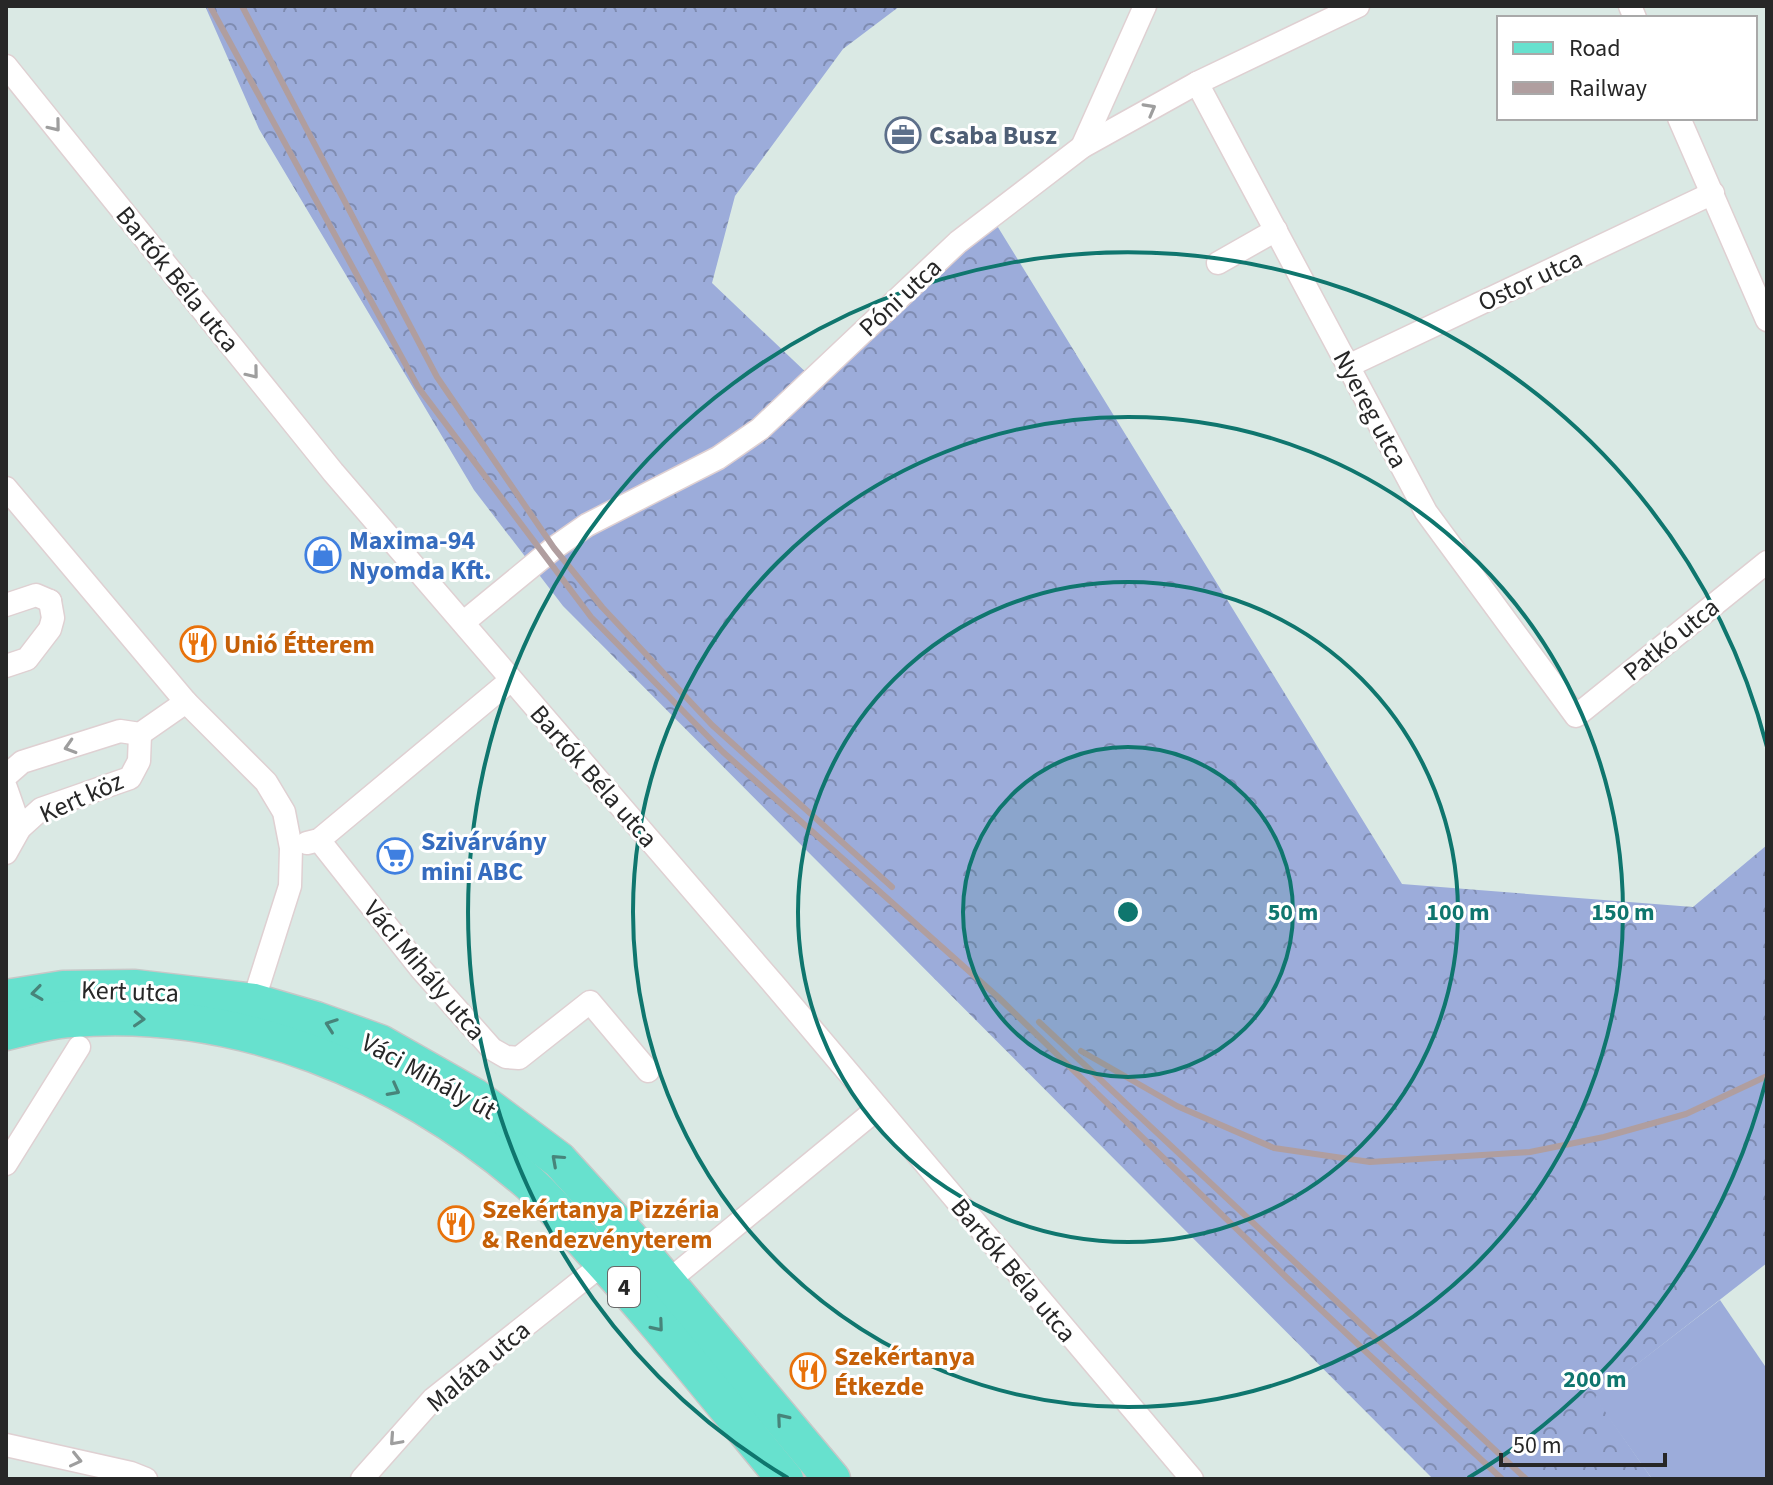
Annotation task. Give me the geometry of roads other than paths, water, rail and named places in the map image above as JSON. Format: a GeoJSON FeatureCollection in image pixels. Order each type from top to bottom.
{"type":"FeatureCollection","features":[{"type":"Feature","properties":{"kind":"main road","name":"Kert utca"},"geometry":{"type":"LineString","coordinates":[[6,998],[63,989],[135,988],[248,1017]]}},
{"type":"Feature","properties":{"kind":"main road","name":"Kert utca"},"geometry":{"type":"LineString","coordinates":[[6,1032],[70,1019],[206,1025],[248,1017]]}},
{"type":"Feature","properties":{"kind":"main road","name":"Váci Mihály út"},"geometry":{"type":"LineString","coordinates":[[248,1017],[304,1049],[358,1071],[442,1116],[529,1183],[604,1263],[785,1479]]}},
{"type":"Feature","properties":{"kind":"main road","name":"Váci Mihály út"},"geometry":{"type":"LineString","coordinates":[[248,1017],[316,1020],[380,1043],[475,1097],[559,1160],[667,1282],[832,1479]]}},
{"type":"Feature","properties":{"kind":"street"},"geometry":{"type":"LineString","coordinates":[[1082,147],[1145,6]]}},
{"type":"Feature","properties":{"kind":"street","name":"Póni utca"},"geometry":{"type":"LineString","coordinates":[[464,622],[587,525],[718,458],[760,429],[958,242],[1082,147],[1197,83],[1358,6]]}},
{"type":"Feature","properties":{"kind":"street","name":"Bartók Béla utca"},"geometry":{"type":"LineString","coordinates":[[6,66],[333,472],[777,988],[1192,1479]]}},
{"type":"Feature","properties":{"kind":"street","name":"Nyereg utca"},"geometry":{"type":"LineString","coordinates":[[1197,83],[1426,512],[1576,716]]}},
{"type":"Feature","properties":{"kind":"street"},"geometry":{"type":"LineString","coordinates":[[1680,120],[1767,320]]}},
{"type":"Feature","properties":{"kind":"street","name":"Ostor utca"},"geometry":{"type":"LineString","coordinates":[[1348,366],[1713,193]]}},
{"type":"Feature","properties":{"kind":"street"},"geometry":{"type":"LineString","coordinates":[[1218,263],[1276,230]]}},
{"type":"Feature","properties":{"kind":"street"},"geometry":{"type":"LineString","coordinates":[[6,488],[186,702],[266,782],[284,812],[291,848],[290,886],[248,1017]]}},
{"type":"Feature","properties":{"kind":"street","name":"Patkó utca"},"geometry":{"type":"LineString","coordinates":[[1576,716],[1767,562]]}},
{"type":"Feature","properties":{"kind":"street"},"geometry":{"type":"LineString","coordinates":[[50,601],[81,577]]}},
{"type":"Feature","properties":{"kind":"street"},"geometry":{"type":"LineString","coordinates":[[6,605],[36,595],[50,601]]}},
{"type":"Feature","properties":{"kind":"street"},"geometry":{"type":"LineString","coordinates":[[6,666],[27,659],[50,629],[53,618],[50,601]]}},
{"type":"Feature","properties":{"kind":"street"},"geometry":{"type":"LineString","coordinates":[[291,848],[319,840],[511,680]]}},
{"type":"Feature","properties":{"kind":"street"},"geometry":{"type":"LineString","coordinates":[[140,734],[186,702]]}},
{"type":"Feature","properties":{"kind":"street","name":"Kert köz"},"geometry":{"type":"LineString","coordinates":[[6,776],[22,762],[120,731],[140,734],[139,761],[130,778],[41,809],[20,828],[6,853]]}},
{"type":"Feature","properties":{"kind":"street"},"geometry":{"type":"LineString","coordinates":[[6,788],[20,828]]}},
{"type":"Feature","properties":{"kind":"street","name":"Váci Mihály utca"},"geometry":{"type":"LineString","coordinates":[[319,840],[421,969],[492,1049],[506,1057],[519,1058],[590,1002],[648,1071]]}},
{"type":"Feature","properties":{"kind":"street"},"geometry":{"type":"LineString","coordinates":[[6,1164],[79,1047]]}},
{"type":"Feature","properties":{"kind":"street"},"geometry":{"type":"LineString","coordinates":[[667,1282],[877,1109]]}},
{"type":"Feature","properties":{"kind":"street","name":"Maláta utca"},"geometry":{"type":"LineString","coordinates":[[362,1479],[433,1399],[604,1263]]}},
{"type":"Feature","properties":{"kind":"street"},"geometry":{"type":"LineString","coordinates":[[6,1445],[146,1479]]}},
{"type":"Feature","properties":{"kind":"railway"},"geometry":{"type":"LineString","coordinates":[[210,6],[418,387],[591,617],[723,752],[998,997],[1286,1277],[1502,1479]]}},
{"type":"Feature","properties":{"kind":"railway"},"geometry":{"type":"LineString","coordinates":[[242,6],[437,377],[554,548],[602,607],[712,725],[892,887]]}},
{"type":"Feature","properties":{"kind":"railway"},"geometry":{"type":"LineString","coordinates":[[1039,1022],[1526,1479]]}},
{"type":"Feature","properties":{"kind":"railway"},"geometry":{"type":"LineString","coordinates":[[1081,1051],[1177,1106],[1274,1148],[1370,1162],[1530,1152],[1604,1137],[1686,1114],[1767,1076]]}},
{"type":"Feature","properties":{"kind":"place","name":"Csaba Busz"},"geometry":{"type":"Point","coordinates":[903,135]}},
{"type":"Feature","properties":{"kind":"place","name":"Maxima-94 Nyomda Kft."},"geometry":{"type":"Point","coordinates":[323,555]}},
{"type":"Feature","properties":{"kind":"place","name":"Unió Étterem"},"geometry":{"type":"Point","coordinates":[198,644]}},
{"type":"Feature","properties":{"kind":"place","name":"Szivárvány mini ABC"},"geometry":{"type":"Point","coordinates":[395,856]}},
{"type":"Feature","properties":{"kind":"place","name":"Szekértanya Pizzéria & Rendezvényterem"},"geometry":{"type":"Point","coordinates":[456,1224]}},
{"type":"Feature","properties":{"kind":"place","name":"Szekértanya Étkezde"},"geometry":{"type":"Point","coordinates":[808,1371]}}]}
